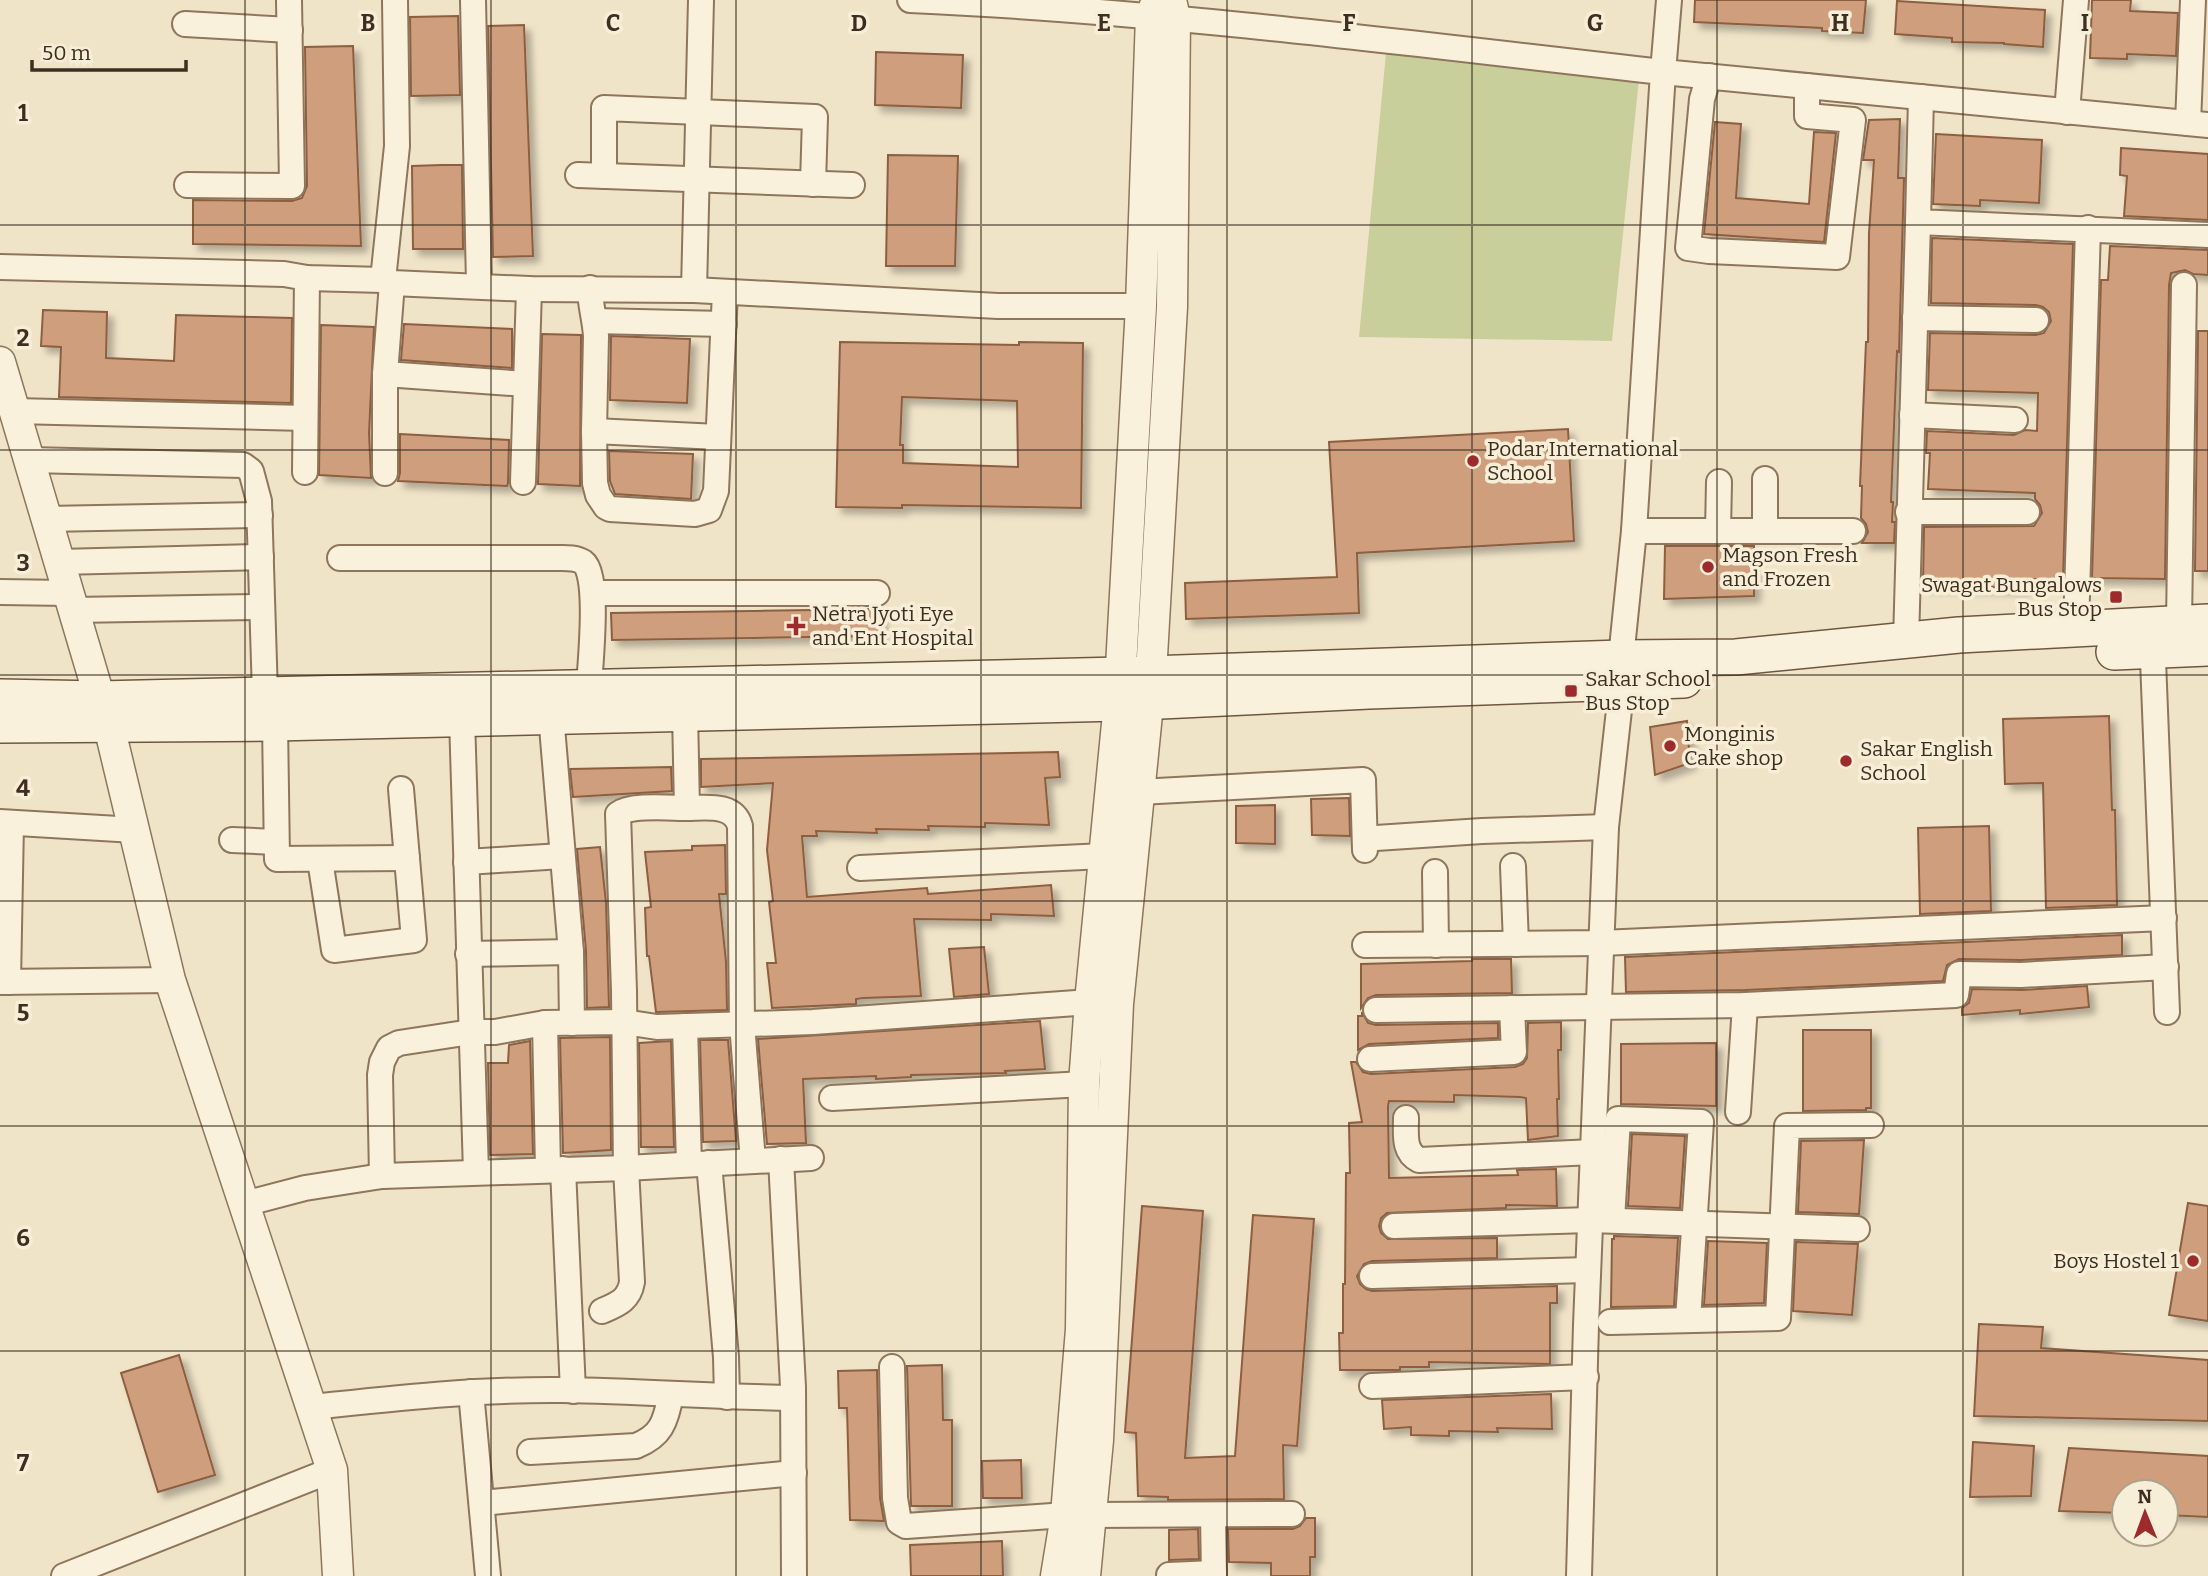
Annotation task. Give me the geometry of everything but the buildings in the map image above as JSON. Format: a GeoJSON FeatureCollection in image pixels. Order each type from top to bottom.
{"type":"FeatureCollection","features":[{"type":"Feature","properties":{"kind":"main road"},"geometry":{"type":"LineString","coordinates":[[1907,652],[2076,628],[2173,631],[2208,648]]}},
{"type":"Feature","properties":{"kind":"main road"},"geometry":{"type":"LineString","coordinates":[[270,709],[462,718],[685,713],[1135,689],[1622,670],[1736,657],[1907,652],[2017,653],[2173,631]]}},
{"type":"Feature","properties":{"kind":"main road"},"geometry":{"type":"LineString","coordinates":[[0,724],[104,712],[270,709],[589,687],[1135,689]]}},
{"type":"Feature","properties":{"kind":"main road"},"geometry":{"type":"LineString","coordinates":[[0,697],[104,712]]}},
{"type":"Feature","properties":{"kind":"street"},"geometry":{"type":"LineString","coordinates":[[187,185],[292,186],[289,0]]}},
{"type":"Feature","properties":{"kind":"street"},"geometry":{"type":"LineString","coordinates":[[385,473],[388,281],[397,146],[395,0]]}},
{"type":"Feature","properties":{"kind":"street"},"geometry":{"type":"LineString","coordinates":[[473,0],[479,285]]}},
{"type":"Feature","properties":{"kind":"street"},"geometry":{"type":"LineString","coordinates":[[694,290],[701,0]]}},
{"type":"Feature","properties":{"kind":"street"},"geometry":{"type":"LineString","coordinates":[[910,0],[1163,8],[1663,72],[2198,124],[2193,0]]}},
{"type":"Feature","properties":{"kind":"street"},"geometry":{"type":"LineString","coordinates":[[1601,1220],[1593,1152],[1606,827],[1634,531],[1668,0]]}},
{"type":"Feature","properties":{"kind":"street"},"geometry":{"type":"LineString","coordinates":[[2067,112],[2076,0]]}},
{"type":"Feature","properties":{"kind":"street"},"geometry":{"type":"LineString","coordinates":[[1056,1576],[1079,1515],[1118,1004],[1139,792],[1135,689],[1141,306],[1163,8]]}},
{"type":"Feature","properties":{"kind":"street"},"geometry":{"type":"LineString","coordinates":[[1085,1576],[1079,1515],[1084,1084],[1104,856],[1135,689],[1172,307],[1163,8]]}},
{"type":"Feature","properties":{"kind":"street"},"geometry":{"type":"LineString","coordinates":[[185,23],[290,30]]}},
{"type":"Feature","properties":{"kind":"street"},"geometry":{"type":"LineString","coordinates":[[1709,76],[1702,99],[1688,248],[1709,251],[1837,257],[1853,120],[1807,116],[1807,86]]}},
{"type":"Feature","properties":{"kind":"street"},"geometry":{"type":"LineString","coordinates":[[1907,652],[1908,512],[1922,97]]}},
{"type":"Feature","properties":{"kind":"street"},"geometry":{"type":"LineString","coordinates":[[604,176],[604,108],[815,117],[813,184]]}},
{"type":"Feature","properties":{"kind":"street"},"geometry":{"type":"LineString","coordinates":[[578,176],[852,185]]}},
{"type":"Feature","properties":{"kind":"street"},"geometry":{"type":"LineString","coordinates":[[1918,222],[2208,235]]}},
{"type":"Feature","properties":{"kind":"street"},"geometry":{"type":"LineString","coordinates":[[2076,628],[2088,228]]}},
{"type":"Feature","properties":{"kind":"street"},"geometry":{"type":"LineString","coordinates":[[0,267],[284,274],[307,278],[529,289],[694,290],[998,306],[1141,306]]}},
{"type":"Feature","properties":{"kind":"street"},"geometry":{"type":"LineString","coordinates":[[305,472],[307,278]]}},
{"type":"Feature","properties":{"kind":"street"},"geometry":{"type":"LineString","coordinates":[[2167,1012],[2164,918],[2184,285]]}},
{"type":"Feature","properties":{"kind":"street"},"geometry":{"type":"LineString","coordinates":[[523,482],[529,289]]}},
{"type":"Feature","properties":{"kind":"street"},"geometry":{"type":"LineString","coordinates":[[590,289],[590,310],[595,321],[594,431],[595,483],[598,495],[606,507],[631,512],[682,514],[709,510],[713,502],[725,292]]}},
{"type":"Feature","properties":{"kind":"street"},"geometry":{"type":"LineString","coordinates":[[1915,318],[2036,320]]}},
{"type":"Feature","properties":{"kind":"street"},"geometry":{"type":"LineString","coordinates":[[595,321],[724,324]]}},
{"type":"Feature","properties":{"kind":"street"},"geometry":{"type":"LineString","coordinates":[[0,362],[104,712],[170,980],[332,1470],[338,1576]]}},
{"type":"Feature","properties":{"kind":"street"},"geometry":{"type":"LineString","coordinates":[[385,374],[526,384]]}},
{"type":"Feature","properties":{"kind":"street"},"geometry":{"type":"LineString","coordinates":[[14,411],[305,418]]}},
{"type":"Feature","properties":{"kind":"street"},"geometry":{"type":"LineString","coordinates":[[1912,415],[2015,420]]}},
{"type":"Feature","properties":{"kind":"street"},"geometry":{"type":"LineString","coordinates":[[594,431],[718,437]]}},
{"type":"Feature","properties":{"kind":"street"},"geometry":{"type":"LineString","coordinates":[[29,460],[243,465],[251,471],[256,483],[260,515],[262,607],[277,859],[407,858]]}},
{"type":"Feature","properties":{"kind":"street"},"geometry":{"type":"LineString","coordinates":[[1765,479],[1765,531]]}},
{"type":"Feature","properties":{"kind":"street"},"geometry":{"type":"LineString","coordinates":[[1718,531],[1719,482]]}},
{"type":"Feature","properties":{"kind":"street"},"geometry":{"type":"LineString","coordinates":[[1908,512],[2027,512]]}},
{"type":"Feature","properties":{"kind":"street"},"geometry":{"type":"LineString","coordinates":[[46,519],[260,515]]}},
{"type":"Feature","properties":{"kind":"street"},"geometry":{"type":"LineString","coordinates":[[1634,531],[1853,531]]}},
{"type":"Feature","properties":{"kind":"street"},"geometry":{"type":"LineString","coordinates":[[59,562],[261,557]]}},
{"type":"Feature","properties":{"kind":"street"},"geometry":{"type":"LineString","coordinates":[[340,558],[574,559],[585,563],[591,575],[593,593],[589,687]]}},
{"type":"Feature","properties":{"kind":"street"},"geometry":{"type":"LineString","coordinates":[[0,592],[71,601],[262,607]]}},
{"type":"Feature","properties":{"kind":"street"},"geometry":{"type":"LineString","coordinates":[[593,593],[877,593]]}},
{"type":"Feature","properties":{"kind":"street"},"geometry":{"type":"LineString","coordinates":[[685,713],[687,808]]}},
{"type":"Feature","properties":{"kind":"street"},"geometry":{"type":"LineString","coordinates":[[551,715],[571,952],[572,1023]]}},
{"type":"Feature","properties":{"kind":"street"},"geometry":{"type":"LineString","coordinates":[[462,718],[476,1172]]}},
{"type":"Feature","properties":{"kind":"street"},"geometry":{"type":"LineString","coordinates":[[1139,792],[1363,780],[1371,844],[1482,831],[1606,827]]}},
{"type":"Feature","properties":{"kind":"street"},"geometry":{"type":"LineString","coordinates":[[320,860],[334,950],[414,940],[401,789]]}},
{"type":"Feature","properties":{"kind":"street"},"geometry":{"type":"LineString","coordinates":[[603,1311],[623,1302],[631,1293],[618,814],[623,810],[724,810],[732,812],[738,818],[743,1024],[753,1161]]}},
{"type":"Feature","properties":{"kind":"street"},"geometry":{"type":"LineString","coordinates":[[135,830],[6,823],[4,982],[170,980]]}},
{"type":"Feature","properties":{"kind":"street"},"geometry":{"type":"LineString","coordinates":[[232,841],[276,842]]}},
{"type":"Feature","properties":{"kind":"street"},"geometry":{"type":"LineString","coordinates":[[466,862],[562,856]]}},
{"type":"Feature","properties":{"kind":"street"},"geometry":{"type":"LineString","coordinates":[[860,868],[1104,856]]}},
{"type":"Feature","properties":{"kind":"street"},"geometry":{"type":"LineString","coordinates":[[1513,866],[1516,944]]}},
{"type":"Feature","properties":{"kind":"street"},"geometry":{"type":"LineString","coordinates":[[1435,872],[1436,945]]}},
{"type":"Feature","properties":{"kind":"street"},"geometry":{"type":"LineString","coordinates":[[1365,945],[1601,943],[2164,918]]}},
{"type":"Feature","properties":{"kind":"street"},"geometry":{"type":"LineString","coordinates":[[468,954],[571,952]]}},
{"type":"Feature","properties":{"kind":"street"},"geometry":{"type":"LineString","coordinates":[[1376,1010],[1745,1005],[1956,995],[1959,974],[2021,975],[2166,967]]}},
{"type":"Feature","properties":{"kind":"street"},"geometry":{"type":"LineString","coordinates":[[382,1175],[380,1075],[382,1062],[389,1048],[399,1043],[471,1031],[495,1032],[545,1023],[624,1022],[657,1027],[813,1022],[1090,1002]]}},
{"type":"Feature","properties":{"kind":"street"},"geometry":{"type":"LineString","coordinates":[[1738,1112],[1745,1005]]}},
{"type":"Feature","properties":{"kind":"street"},"geometry":{"type":"LineString","coordinates":[[1370,1059],[1514,1052],[1513,1008]]}},
{"type":"Feature","properties":{"kind":"street"},"geometry":{"type":"LineString","coordinates":[[545,1023],[573,1391]]}},
{"type":"Feature","properties":{"kind":"street"},"geometry":{"type":"LineString","coordinates":[[685,1026],[699,1164],[726,1357],[727,1397]]}},
{"type":"Feature","properties":{"kind":"street"},"geometry":{"type":"LineString","coordinates":[[832,1098],[1084,1084]]}},
{"type":"Feature","properties":{"kind":"street"},"geometry":{"type":"LineString","coordinates":[[1406,1118],[1407,1149],[1410,1156],[1419,1160],[1593,1152]]}},
{"type":"Feature","properties":{"kind":"street"},"geometry":{"type":"LineString","coordinates":[[1578,1576],[1588,1270],[1601,1220],[1618,1119],[1701,1122],[1688,1320]]}},
{"type":"Feature","properties":{"kind":"street"},"geometry":{"type":"LineString","coordinates":[[1610,1322],[1778,1318],[1787,1126],[1871,1125]]}},
{"type":"Feature","properties":{"kind":"street"},"geometry":{"type":"LineString","coordinates":[[244,1204],[305,1188],[382,1175],[626,1168],[811,1157]]}},
{"type":"Feature","properties":{"kind":"street"},"geometry":{"type":"LineString","coordinates":[[781,1159],[793,1398],[794,1576]]}},
{"type":"Feature","properties":{"kind":"street"},"geometry":{"type":"LineString","coordinates":[[1394,1226],[1601,1220],[1857,1229]]}},
{"type":"Feature","properties":{"kind":"street"},"geometry":{"type":"LineString","coordinates":[[1372,1276],[1588,1270]]}},
{"type":"Feature","properties":{"kind":"street"},"geometry":{"type":"LineString","coordinates":[[892,1367],[895,1498],[899,1521],[906,1526],[1079,1515],[1292,1514]]}},
{"type":"Feature","properties":{"kind":"street"},"geometry":{"type":"LineString","coordinates":[[1371,1386],[1586,1377]]}},
{"type":"Feature","properties":{"kind":"street"},"geometry":{"type":"LineString","coordinates":[[313,1407],[471,1392],[573,1391],[793,1398]]}},
{"type":"Feature","properties":{"kind":"street"},"geometry":{"type":"LineString","coordinates":[[471,1392],[488,1576]]}},
{"type":"Feature","properties":{"kind":"street"},"geometry":{"type":"LineString","coordinates":[[530,1452],[636,1446],[650,1440],[658,1432],[665,1419],[671,1395]]}},
{"type":"Feature","properties":{"kind":"street"},"geometry":{"type":"LineString","coordinates":[[64,1576],[332,1470]]}},
{"type":"Feature","properties":{"kind":"street"},"geometry":{"type":"LineString","coordinates":[[482,1503],[794,1473]]}},
{"type":"Feature","properties":{"kind":"street"},"geometry":{"type":"LineString","coordinates":[[1169,1575],[1214,1575],[1213,1515]]}},
{"type":"Feature","properties":{"kind":"green space"},"geometry":{"type":"Polygon","coordinates":[[[1386,53],[1639,79],[1612,341],[1359,337],[1386,53]]]}},
{"type":"Feature","properties":{"kind":"place","name":"Podar International School"},"geometry":{"type":"Point","coordinates":[1473,461]}},
{"type":"Feature","properties":{"kind":"place","name":"Magson Fresh and Frozen"},"geometry":{"type":"Point","coordinates":[1708,567]}},
{"type":"Feature","properties":{"kind":"place","name":"Swagat Bungalows Bus Stop"},"geometry":{"type":"Point","coordinates":[2116,597]}},
{"type":"Feature","properties":{"kind":"place","name":"Netra Jyoti Eye and Ent Hospital"},"geometry":{"type":"Point","coordinates":[796,626]}},
{"type":"Feature","properties":{"kind":"place","name":"Sakar School Bus Stop"},"geometry":{"type":"Point","coordinates":[1571,691]}},
{"type":"Feature","properties":{"kind":"place","name":"Monginis Cake shop"},"geometry":{"type":"Point","coordinates":[1670,746]}},
{"type":"Feature","properties":{"kind":"place","name":"Sakar English School"},"geometry":{"type":"Point","coordinates":[1846,761]}},
{"type":"Feature","properties":{"kind":"place","name":"Boys Hostel 1"},"geometry":{"type":"Point","coordinates":[2193,1261]}}]}
